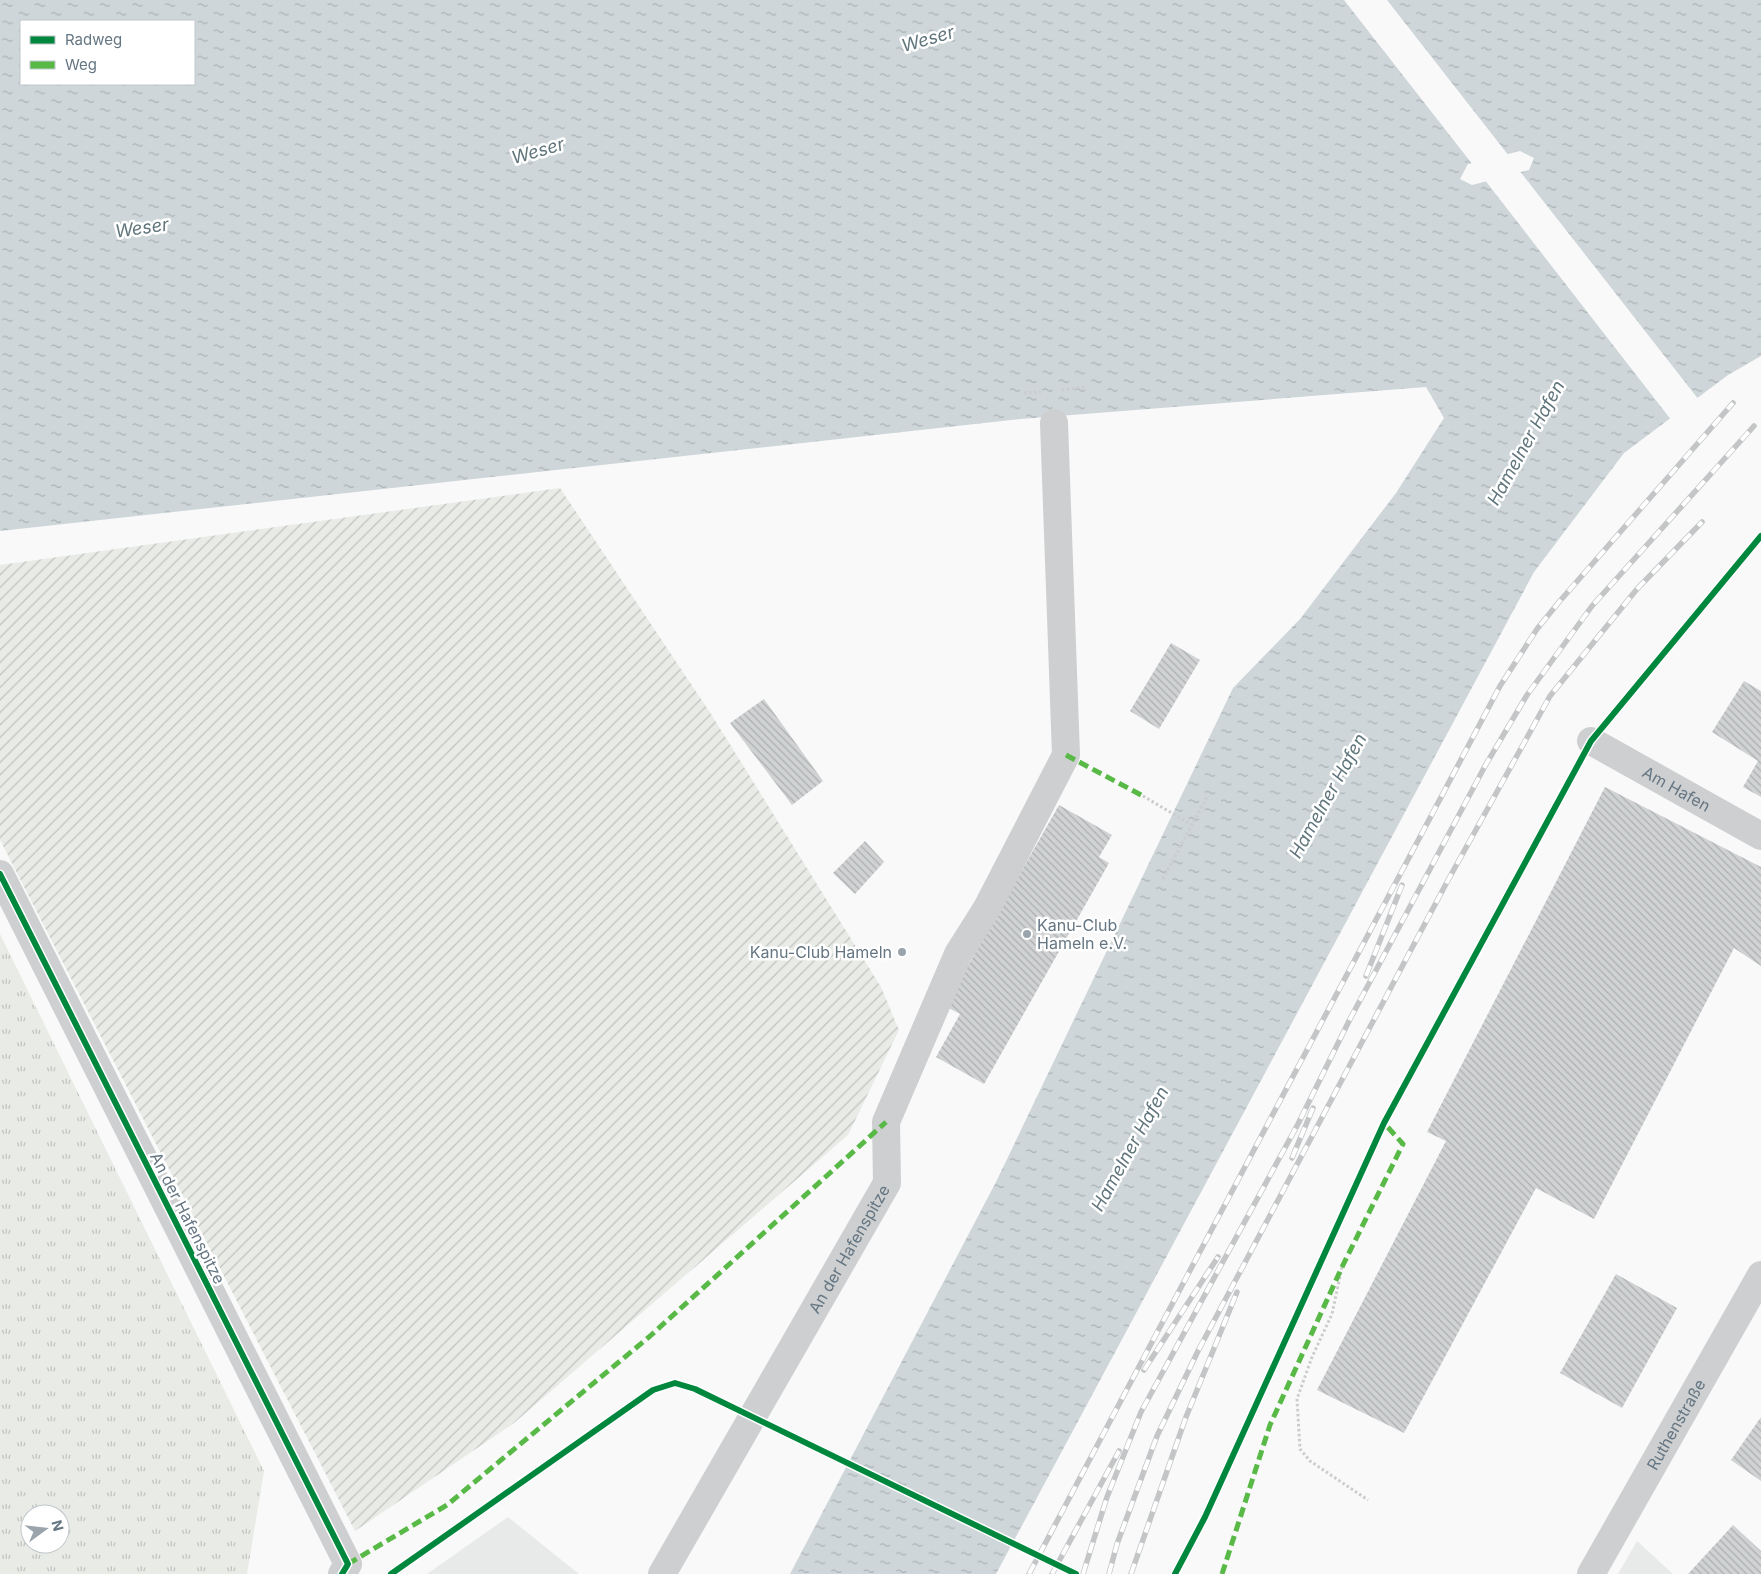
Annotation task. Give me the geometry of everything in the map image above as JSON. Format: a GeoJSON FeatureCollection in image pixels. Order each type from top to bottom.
{"type":"FeatureCollection","features":[{"type":"Feature","properties":{"kind":"street","name":"An der Hafenspitze"},"geometry":{"type":"LineString","coordinates":[[662,1574],[887,1183],[886,1122],[958,954],[987,908],[1066,755],[1054,423]]}},
{"type":"Feature","properties":{"kind":"street","name":"Am Hafen"},"geometry":{"type":"LineString","coordinates":[[1591,741],[1761,836]]}},
{"type":"Feature","properties":{"kind":"street","name":"An der Hafenspitze"},"geometry":{"type":"LineString","coordinates":[[0,874],[348,1564],[342,1574]]}},
{"type":"Feature","properties":{"kind":"street","name":"Ruthenstraße"},"geometry":{"type":"LineString","coordinates":[[1591,1574],[1761,1275]]}},
{"type":"Feature","properties":{"kind":"path"},"geometry":{"type":"LineString","coordinates":[[1163,879],[1208,795]]}},
{"type":"Feature","properties":{"kind":"path"},"geometry":{"type":"LineString","coordinates":[[1143,796],[1192,825]]}},
{"type":"Feature","properties":{"kind":"path"},"geometry":{"type":"LineString","coordinates":[[1342,1267],[1332,1314],[1312,1357],[1297,1399],[1300,1449],[1310,1461],[1368,1500]]}},
{"type":"Feature","properties":{"kind":"shaded area"},"geometry":{"type":"Polygon","coordinates":[[[508,1517],[579,1574],[427,1574],[508,1517]]]}},
{"type":"Feature","properties":{"kind":"shaded area"},"geometry":{"type":"Polygon","coordinates":[[[1637,1541],[1673,1574],[1618,1574],[1637,1541]]]}},
{"type":"Feature","properties":{"kind":"green space"},"geometry":{"type":"Polygon","coordinates":[[[560,488],[711,714],[881,987],[899,1030],[848,1135],[514,1423],[355,1531],[0,840],[0,565],[560,488]]]}},
{"type":"Feature","properties":{"kind":"green space"},"geometry":{"type":"Polygon","coordinates":[[[0,934],[264,1471],[247,1574],[0,1574],[0,934]]]}},
{"type":"Feature","properties":{"kind":"water"},"geometry":{"type":"Polygon","coordinates":[[[0,0],[1761,0],[1761,356],[1728,375],[1624,453],[1534,572],[996,1574],[790,1574],[996,1182],[1233,688],[1300,619],[1396,493],[1444,418],[1426,387],[1021,419],[0,531],[0,0]],[[1520,151],[1468,164],[1460,179],[1472,185],[1529,170],[1534,158],[1520,151]]]}},
{"type":"Feature","properties":{"kind":"pier"},"geometry":{"type":"Polygon","coordinates":[[[1344,0],[1387,0],[1509,156],[1473,165],[1344,0]]]}},
{"type":"Feature","properties":{"kind":"pier"},"geometry":{"type":"Polygon","coordinates":[[[1519,170],[1699,400],[1672,421],[1484,179],[1519,170]]]}},
{"type":"Feature","properties":{"kind":"building"},"geometry":{"type":"Polygon","coordinates":[[[1171,643],[1200,660],[1159,729],[1130,711],[1171,643]]]}},
{"type":"Feature","properties":{"kind":"building"},"geometry":{"type":"Polygon","coordinates":[[[1744,681],[1761,691],[1761,797],[1743,787],[1758,761],[1712,732],[1744,681]]]}},
{"type":"Feature","properties":{"kind":"building"},"geometry":{"type":"Polygon","coordinates":[[[764,699],[823,781],[792,805],[730,723],[764,699]]]}},
{"type":"Feature","properties":{"kind":"building"},"geometry":{"type":"Polygon","coordinates":[[[1605,787],[1761,867],[1761,966],[1734,948],[1594,1219],[1536,1188],[1404,1433],[1317,1390],[1446,1141],[1427,1132],[1605,787]]]}},
{"type":"Feature","properties":{"kind":"building","name":"Kanu-Club Hameln e.V."},"geometry":{"type":"Polygon","coordinates":[[[1059,805],[1112,835],[1099,857],[1109,863],[984,1084],[936,1057],[960,1014],[945,1006],[1059,805]]]}},
{"type":"Feature","properties":{"kind":"building"},"geometry":{"type":"Polygon","coordinates":[[[865,841],[884,862],[855,894],[833,873],[865,841]]]}},
{"type":"Feature","properties":{"kind":"building"},"geometry":{"type":"Polygon","coordinates":[[[1616,1274],[1677,1308],[1622,1408],[1560,1373],[1616,1274]]]}},
{"type":"Feature","properties":{"kind":"building"},"geometry":{"type":"Polygon","coordinates":[[[1761,1417],[1761,1481],[1731,1460],[1761,1417]]]}},
{"type":"Feature","properties":{"kind":"building"},"geometry":{"type":"Polygon","coordinates":[[[1733,1525],[1761,1551],[1761,1574],[1688,1574],[1733,1525]]]}},
{"type":"Feature","properties":{"kind":"railway"},"geometry":{"type":"LineString","coordinates":[[1029,1574],[1500,686],[1537,629],[1559,602],[1733,403]]}},
{"type":"Feature","properties":{"kind":"railway"},"geometry":{"type":"LineString","coordinates":[[1083,1574],[1107,1497],[1141,1412],[1298,1124],[1350,1019],[1485,766],[1527,695],[1592,606],[1754,426]]}},
{"type":"Feature","properties":{"kind":"railway"},"geometry":{"type":"LineString","coordinates":[[1109,1574],[1117,1544],[1157,1436],[1198,1351],[1447,882],[1550,696],[1637,589],[1702,522]]}},
{"type":"Feature","properties":{"kind":"railway"},"geometry":{"type":"LineString","coordinates":[[1366,976],[1402,885]]}},
{"type":"Feature","properties":{"kind":"railway"},"geometry":{"type":"LineString","coordinates":[[1292,1158],[1313,1108]]}},
{"type":"Feature","properties":{"kind":"railway"},"geometry":{"type":"LineString","coordinates":[[1144,1370],[1218,1257]]}},
{"type":"Feature","properties":{"kind":"railway"},"geometry":{"type":"LineString","coordinates":[[1131,1574],[1186,1417],[1237,1292]]}},
{"type":"Feature","properties":{"kind":"railway"},"geometry":{"type":"LineString","coordinates":[[1052,1574],[1119,1451]]}},
{"type":"Feature","properties":{"kind":"marked path"},"geometry":{"type":"LineString","coordinates":[[1066,755],[1143,796]]}},
{"type":"Feature","properties":{"kind":"marked path"},"geometry":{"type":"LineString","coordinates":[[348,1564],[447,1505],[649,1337],[886,1122]]}},
{"type":"Feature","properties":{"kind":"marked path"},"geometry":{"type":"LineString","coordinates":[[1222,1574],[1270,1425],[1342,1267],[1403,1144],[1384,1123]]}},
{"type":"Feature","properties":{"kind":"cycle path"},"geometry":{"type":"LineString","coordinates":[[1175,1574],[1205,1517],[1384,1123],[1591,741],[1761,536]]}},
{"type":"Feature","properties":{"kind":"cycle path"},"geometry":{"type":"LineString","coordinates":[[0,874],[348,1564],[342,1574]]}},
{"type":"Feature","properties":{"kind":"cycle path"},"geometry":{"type":"LineString","coordinates":[[391,1574],[653,1390],[675,1383],[695,1389],[1076,1574]]}},
{"type":"Feature","properties":{"kind":"place","name":"Kanu-Club Hameln e.V."},"geometry":{"type":"Point","coordinates":[1027,934]}},
{"type":"Feature","properties":{"kind":"place","name":"Kanu-Club Hameln"},"geometry":{"type":"Point","coordinates":[902,952]}},
{"type":"Feature","properties":{"kind":"water label","name":"Weser"},"geometry":{"type":"Point","coordinates":[928,39]}},
{"type":"Feature","properties":{"kind":"water label","name":"Weser"},"geometry":{"type":"Point","coordinates":[538,151]}},
{"type":"Feature","properties":{"kind":"water label","name":"Weser"},"geometry":{"type":"Point","coordinates":[142,228]}},
{"type":"Feature","properties":{"kind":"water label","name":"Hamelner Hafen"},"geometry":{"type":"Point","coordinates":[1526,443]}},
{"type":"Feature","properties":{"kind":"water label","name":"Hamelner Hafen"},"geometry":{"type":"Point","coordinates":[1328,796]}},
{"type":"Feature","properties":{"kind":"water label","name":"Hamelner Hafen"},"geometry":{"type":"Point","coordinates":[1130,1149]}}]}
